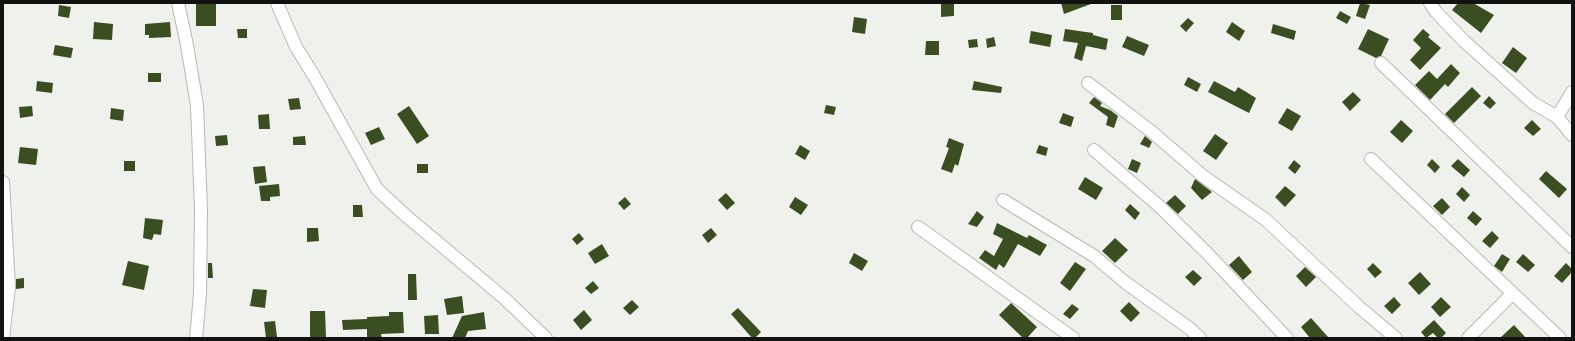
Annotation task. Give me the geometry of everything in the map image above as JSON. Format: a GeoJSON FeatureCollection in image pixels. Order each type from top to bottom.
{"type":"FeatureCollection","features":[{"type":"Feature","properties":{"kind":"street"},"geometry":{"type":"LineString","coordinates":[[178,3],[197,105],[201,252],[196,338]]}},
{"type":"Feature","properties":{"kind":"street"},"geometry":{"type":"LineString","coordinates":[[277,3],[296,47],[377,189],[405,215],[504,298],[546,338]]}},
{"type":"Feature","properties":{"kind":"street"},"geometry":{"type":"LineString","coordinates":[[1430,3],[1436,12],[1464,41],[1533,103],[1557,117],[1572,135]]}},
{"type":"Feature","properties":{"kind":"street"},"geometry":{"type":"LineString","coordinates":[[1381,63],[1572,247]]}},
{"type":"Feature","properties":{"kind":"street"},"geometry":{"type":"LineString","coordinates":[[1088,83],[1152,132],[1203,176],[1262,216],[1364,312],[1396,338]]}},
{"type":"Feature","properties":{"kind":"street"},"geometry":{"type":"LineString","coordinates":[[1557,117],[1572,92]]}},
{"type":"Feature","properties":{"kind":"street"},"geometry":{"type":"LineString","coordinates":[[1094,150],[1160,206],[1207,253],[1287,338]]}},
{"type":"Feature","properties":{"kind":"street"},"geometry":{"type":"LineString","coordinates":[[1371,159],[1560,338]]}},
{"type":"Feature","properties":{"kind":"street"},"geometry":{"type":"LineString","coordinates":[[3,182],[9,287],[3,338]]}},
{"type":"Feature","properties":{"kind":"street"},"geometry":{"type":"LineString","coordinates":[[1003,200],[1094,256],[1126,283],[1189,328],[1200,338]]}},
{"type":"Feature","properties":{"kind":"street"},"geometry":{"type":"LineString","coordinates":[[918,227],[1073,338]]}},
{"type":"Feature","properties":{"kind":"street"},"geometry":{"type":"LineString","coordinates":[[1468,338],[1512,294]]}},
{"type":"Feature","properties":{"kind":"building"},"geometry":{"type":"Polygon","coordinates":[[[196,3],[216,3],[216,26],[196,26],[196,3]]]}},
{"type":"Feature","properties":{"kind":"building"},"geometry":{"type":"Polygon","coordinates":[[[941,3],[954,3],[954,16],[941,17],[941,3]]]}},
{"type":"Feature","properties":{"kind":"building"},"geometry":{"type":"Polygon","coordinates":[[[1061,3],[1091,3],[1091,4],[1064,14],[1061,3]]]}},
{"type":"Feature","properties":{"kind":"building"},"geometry":{"type":"Polygon","coordinates":[[[1360,3],[1370,5],[1365,19],[1356,16],[1360,3]]]}},
{"type":"Feature","properties":{"kind":"building"},"geometry":{"type":"Polygon","coordinates":[[[1458,3],[1473,3],[1494,15],[1481,33],[1452,10],[1458,3]]]}},
{"type":"Feature","properties":{"kind":"building"},"geometry":{"type":"Polygon","coordinates":[[[59,5],[71,7],[69,18],[58,16],[59,5]]]}},
{"type":"Feature","properties":{"kind":"building"},"geometry":{"type":"Polygon","coordinates":[[[1111,5],[1122,5],[1122,20],[1111,20],[1111,5]]]}},
{"type":"Feature","properties":{"kind":"building"},"geometry":{"type":"Polygon","coordinates":[[[1340,11],[1351,17],[1347,24],[1336,18],[1340,11]]]}},
{"type":"Feature","properties":{"kind":"building"},"geometry":{"type":"Polygon","coordinates":[[[854,17],[867,19],[865,34],[852,32],[854,17]]]}},
{"type":"Feature","properties":{"kind":"building"},"geometry":{"type":"Polygon","coordinates":[[[1188,18],[1194,23],[1186,32],[1180,26],[1188,18]]]}},
{"type":"Feature","properties":{"kind":"building"},"geometry":{"type":"Polygon","coordinates":[[[94,22],[113,24],[112,40],[93,39],[94,22]]]}},
{"type":"Feature","properties":{"kind":"building"},"geometry":{"type":"Polygon","coordinates":[[[170,22],[171,37],[149,38],[149,35],[145,35],[145,24],[170,22]]]}},
{"type":"Feature","properties":{"kind":"building"},"geometry":{"type":"Polygon","coordinates":[[[1232,22],[1245,31],[1239,41],[1226,32],[1232,22]]]}},
{"type":"Feature","properties":{"kind":"building"},"geometry":{"type":"Polygon","coordinates":[[[1273,24],[1296,31],[1294,40],[1271,33],[1273,24]]]}},
{"type":"Feature","properties":{"kind":"building"},"geometry":{"type":"Polygon","coordinates":[[[237,29],[247,29],[247,38],[238,38],[237,29]]]}},
{"type":"Feature","properties":{"kind":"building"},"geometry":{"type":"Polygon","coordinates":[[[1065,29],[1093,33],[1093,35],[1108,39],[1106,50],[1086,46],[1082,61],[1074,58],[1078,43],[1063,41],[1065,29]]]}},
{"type":"Feature","properties":{"kind":"building"},"geometry":{"type":"Polygon","coordinates":[[[1368,29],[1389,39],[1381,56],[1376,58],[1358,49],[1368,29]]]}},
{"type":"Feature","properties":{"kind":"building"},"geometry":{"type":"Polygon","coordinates":[[[1423,29],[1430,35],[1428,37],[1441,48],[1420,70],[1410,60],[1421,48],[1413,40],[1423,29]]]}},
{"type":"Feature","properties":{"kind":"building"},"geometry":{"type":"Polygon","coordinates":[[[1031,31],[1052,35],[1050,47],[1029,43],[1031,31]]]}},
{"type":"Feature","properties":{"kind":"building"},"geometry":{"type":"Polygon","coordinates":[[[1127,36],[1149,45],[1144,56],[1122,47],[1127,36]]]}},
{"type":"Feature","properties":{"kind":"building"},"geometry":{"type":"Polygon","coordinates":[[[994,37],[996,46],[987,48],[986,39],[994,37]]]}},
{"type":"Feature","properties":{"kind":"building"},"geometry":{"type":"Polygon","coordinates":[[[977,39],[978,47],[969,48],[968,40],[977,39]]]}},
{"type":"Feature","properties":{"kind":"building"},"geometry":{"type":"Polygon","coordinates":[[[926,41],[939,41],[939,55],[925,55],[926,41]]]}},
{"type":"Feature","properties":{"kind":"building"},"geometry":{"type":"Polygon","coordinates":[[[55,45],[73,48],[71,58],[53,55],[55,45]]]}},
{"type":"Feature","properties":{"kind":"building"},"geometry":{"type":"Polygon","coordinates":[[[1513,47],[1527,58],[1516,73],[1502,63],[1513,47]]]}},
{"type":"Feature","properties":{"kind":"building"},"geometry":{"type":"Polygon","coordinates":[[[1451,64],[1460,73],[1448,87],[1445,84],[1430,100],[1415,85],[1429,71],[1437,79],[1451,64]]]}},
{"type":"Feature","properties":{"kind":"building"},"geometry":{"type":"Polygon","coordinates":[[[148,73],[161,73],[161,82],[148,82],[148,73]]]}},
{"type":"Feature","properties":{"kind":"building"},"geometry":{"type":"Polygon","coordinates":[[[1188,77],[1201,84],[1197,92],[1184,85],[1188,77]]]}},
{"type":"Feature","properties":{"kind":"building"},"geometry":{"type":"Polygon","coordinates":[[[37,81],[53,83],[52,93],[36,91],[37,81]]]}},
{"type":"Feature","properties":{"kind":"building"},"geometry":{"type":"Polygon","coordinates":[[[974,81],[1002,87],[1001,93],[972,90],[974,81]]]}},
{"type":"Feature","properties":{"kind":"building"},"geometry":{"type":"Polygon","coordinates":[[[1214,81],[1235,92],[1238,87],[1256,98],[1249,113],[1208,92],[1214,81]]]}},
{"type":"Feature","properties":{"kind":"building"},"geometry":{"type":"Polygon","coordinates":[[[1472,87],[1481,96],[1454,123],[1445,114],[1472,87]]]}},
{"type":"Feature","properties":{"kind":"building"},"geometry":{"type":"Polygon","coordinates":[[[1353,92],[1361,100],[1350,111],[1342,102],[1353,92]]]}},
{"type":"Feature","properties":{"kind":"building"},"geometry":{"type":"Polygon","coordinates":[[[1489,96],[1496,103],[1490,109],[1483,103],[1489,96]]]}},
{"type":"Feature","properties":{"kind":"building"},"geometry":{"type":"Polygon","coordinates":[[[1094,97],[1102,103],[1100,106],[1110,110],[1118,116],[1114,128],[1106,125],[1108,117],[1089,103],[1094,97]]]}},
{"type":"Feature","properties":{"kind":"building"},"geometry":{"type":"Polygon","coordinates":[[[299,98],[301,109],[290,110],[288,99],[299,98]]]}},
{"type":"Feature","properties":{"kind":"building"},"geometry":{"type":"Polygon","coordinates":[[[826,105],[836,107],[834,115],[824,113],[826,105]]]}},
{"type":"Feature","properties":{"kind":"building"},"geometry":{"type":"Polygon","coordinates":[[[32,106],[33,116],[20,118],[19,107],[32,106]]]}},
{"type":"Feature","properties":{"kind":"building"},"geometry":{"type":"Polygon","coordinates":[[[409,106],[429,136],[417,144],[397,114],[409,106]]]}},
{"type":"Feature","properties":{"kind":"building"},"geometry":{"type":"Polygon","coordinates":[[[111,108],[124,110],[123,121],[110,119],[111,108]]]}},
{"type":"Feature","properties":{"kind":"building"},"geometry":{"type":"Polygon","coordinates":[[[1287,108],[1301,116],[1292,131],[1278,123],[1287,108]]]}},
{"type":"Feature","properties":{"kind":"building"},"geometry":{"type":"Polygon","coordinates":[[[1063,113],[1074,117],[1071,127],[1059,123],[1063,113]]]}},
{"type":"Feature","properties":{"kind":"building"},"geometry":{"type":"Polygon","coordinates":[[[269,114],[270,129],[259,129],[258,115],[269,114]]]}},
{"type":"Feature","properties":{"kind":"building"},"geometry":{"type":"Polygon","coordinates":[[[1401,120],[1413,131],[1402,143],[1390,132],[1401,120]]]}},
{"type":"Feature","properties":{"kind":"building"},"geometry":{"type":"Polygon","coordinates":[[[1532,120],[1541,129],[1533,136],[1524,128],[1532,120]]]}},
{"type":"Feature","properties":{"kind":"building"},"geometry":{"type":"Polygon","coordinates":[[[379,127],[385,139],[371,145],[365,133],[379,127]]]}},
{"type":"Feature","properties":{"kind":"building"},"geometry":{"type":"Polygon","coordinates":[[[1215,134],[1228,143],[1216,160],[1203,151],[1215,134]]]}},
{"type":"Feature","properties":{"kind":"building"},"geometry":{"type":"Polygon","coordinates":[[[227,135],[228,145],[216,146],[215,136],[227,135]]]}},
{"type":"Feature","properties":{"kind":"building"},"geometry":{"type":"Polygon","coordinates":[[[305,136],[306,145],[293,145],[293,137],[305,136]]]}},
{"type":"Feature","properties":{"kind":"building"},"geometry":{"type":"Polygon","coordinates":[[[1145,136],[1152,142],[1149,148],[1140,144],[1145,136]]]}},
{"type":"Feature","properties":{"kind":"building"},"geometry":{"type":"Polygon","coordinates":[[[949,138],[964,144],[958,166],[955,164],[952,173],[941,169],[949,148],[946,147],[949,138]]]}},
{"type":"Feature","properties":{"kind":"building"},"geometry":{"type":"Polygon","coordinates":[[[800,145],[810,151],[805,160],[795,154],[800,145]]]}},
{"type":"Feature","properties":{"kind":"building"},"geometry":{"type":"Polygon","coordinates":[[[1039,145],[1048,148],[1046,156],[1036,153],[1039,145]]]}},
{"type":"Feature","properties":{"kind":"building"},"geometry":{"type":"Polygon","coordinates":[[[20,147],[38,149],[36,165],[18,163],[20,147]]]}},
{"type":"Feature","properties":{"kind":"building"},"geometry":{"type":"Polygon","coordinates":[[[1132,159],[1141,163],[1137,173],[1128,169],[1132,159]]]}},
{"type":"Feature","properties":{"kind":"building"},"geometry":{"type":"Polygon","coordinates":[[[1432,159],[1440,167],[1435,173],[1427,165],[1432,159]]]}},
{"type":"Feature","properties":{"kind":"building"},"geometry":{"type":"Polygon","coordinates":[[[1458,159],[1470,170],[1464,177],[1451,166],[1458,159]]]}},
{"type":"Feature","properties":{"kind":"building"},"geometry":{"type":"Polygon","coordinates":[[[1294,160],[1301,166],[1295,174],[1288,168],[1294,160]]]}},
{"type":"Feature","properties":{"kind":"building"},"geometry":{"type":"Polygon","coordinates":[[[124,161],[135,161],[135,171],[124,171],[124,161]]]}},
{"type":"Feature","properties":{"kind":"building"},"geometry":{"type":"Polygon","coordinates":[[[417,164],[428,164],[428,173],[417,173],[417,164]]]}},
{"type":"Feature","properties":{"kind":"building"},"geometry":{"type":"Polygon","coordinates":[[[265,166],[267,182],[255,184],[253,167],[265,166]]]}},
{"type":"Feature","properties":{"kind":"building"},"geometry":{"type":"Polygon","coordinates":[[[1546,171],[1567,189],[1559,198],[1539,179],[1546,171]]]}},
{"type":"Feature","properties":{"kind":"building"},"geometry":{"type":"Polygon","coordinates":[[[1085,177],[1103,188],[1096,200],[1078,189],[1085,177]]]}},
{"type":"Feature","properties":{"kind":"building"},"geometry":{"type":"Polygon","coordinates":[[[1195,179],[1212,192],[1202,200],[1191,188],[1195,179]]]}},
{"type":"Feature","properties":{"kind":"building"},"geometry":{"type":"Polygon","coordinates":[[[279,184],[280,196],[270,197],[270,201],[261,201],[259,186],[279,184]]]}},
{"type":"Feature","properties":{"kind":"building"},"geometry":{"type":"Polygon","coordinates":[[[1285,186],[1296,195],[1285,207],[1275,197],[1285,186]]]}},
{"type":"Feature","properties":{"kind":"building"},"geometry":{"type":"Polygon","coordinates":[[[1462,187],[1470,195],[1464,202],[1456,194],[1462,187]]]}},
{"type":"Feature","properties":{"kind":"building"},"geometry":{"type":"Polygon","coordinates":[[[726,193],[735,203],[727,210],[718,200],[726,193]]]}},
{"type":"Feature","properties":{"kind":"building"},"geometry":{"type":"Polygon","coordinates":[[[1175,195],[1186,206],[1178,214],[1166,203],[1175,195]]]}},
{"type":"Feature","properties":{"kind":"building"},"geometry":{"type":"Polygon","coordinates":[[[625,197],[631,204],[624,210],[618,203],[625,197]]]}},
{"type":"Feature","properties":{"kind":"building"},"geometry":{"type":"Polygon","coordinates":[[[795,197],[808,205],[801,215],[789,207],[795,197]]]}},
{"type":"Feature","properties":{"kind":"building"},"geometry":{"type":"Polygon","coordinates":[[[1442,198],[1450,207],[1442,215],[1433,206],[1442,198]]]}},
{"type":"Feature","properties":{"kind":"building"},"geometry":{"type":"Polygon","coordinates":[[[1130,204],[1140,213],[1135,220],[1125,210],[1130,204]]]}},
{"type":"Feature","properties":{"kind":"building"},"geometry":{"type":"Polygon","coordinates":[[[353,205],[362,205],[363,217],[353,217],[353,205]]]}},
{"type":"Feature","properties":{"kind":"building"},"geometry":{"type":"Polygon","coordinates":[[[977,211],[984,217],[977,227],[968,224],[977,211]]]}},
{"type":"Feature","properties":{"kind":"building"},"geometry":{"type":"Polygon","coordinates":[[[1473,211],[1482,219],[1476,226],[1467,218],[1473,211]]]}},
{"type":"Feature","properties":{"kind":"building"},"geometry":{"type":"Polygon","coordinates":[[[145,218],[163,220],[161,235],[154,234],[152,240],[143,238],[145,218]]]}},
{"type":"Feature","properties":{"kind":"building"},"geometry":{"type":"Polygon","coordinates":[[[997,223],[1027,238],[1029,235],[1047,245],[1040,256],[1018,244],[1004,268],[999,264],[996,270],[979,258],[985,250],[994,256],[1003,239],[993,234],[997,223]]]}},
{"type":"Feature","properties":{"kind":"building"},"geometry":{"type":"Polygon","coordinates":[[[307,228],[318,228],[319,241],[307,242],[307,228]]]}},
{"type":"Feature","properties":{"kind":"building"},"geometry":{"type":"Polygon","coordinates":[[[711,228],[717,235],[708,243],[702,235],[711,228]]]}},
{"type":"Feature","properties":{"kind":"building"},"geometry":{"type":"Polygon","coordinates":[[[1492,231],[1499,238],[1490,248],[1482,241],[1492,231]]]}},
{"type":"Feature","properties":{"kind":"building"},"geometry":{"type":"Polygon","coordinates":[[[579,233],[584,239],[577,245],[572,239],[579,233]]]}},
{"type":"Feature","properties":{"kind":"building"},"geometry":{"type":"Polygon","coordinates":[[[1115,238],[1128,250],[1115,263],[1102,251],[1115,238]]]}},
{"type":"Feature","properties":{"kind":"building"},"geometry":{"type":"Polygon","coordinates":[[[602,244],[609,256],[595,264],[588,253],[602,244]]]}},
{"type":"Feature","properties":{"kind":"building"},"geometry":{"type":"Polygon","coordinates":[[[854,253],[868,261],[862,271],[849,263],[854,253]]]}},
{"type":"Feature","properties":{"kind":"building"},"geometry":{"type":"Polygon","coordinates":[[[1502,254],[1510,259],[1502,272],[1494,266],[1502,254]]]}},
{"type":"Feature","properties":{"kind":"building"},"geometry":{"type":"Polygon","coordinates":[[[1523,254],[1535,265],[1528,272],[1516,262],[1523,254]]]}},
{"type":"Feature","properties":{"kind":"building"},"geometry":{"type":"Polygon","coordinates":[[[1239,256],[1252,272],[1243,280],[1229,265],[1239,256]]]}},
{"type":"Feature","properties":{"kind":"building"},"geometry":{"type":"Polygon","coordinates":[[[128,261],[149,266],[144,290],[122,285],[128,261]]]}},
{"type":"Feature","properties":{"kind":"building"},"geometry":{"type":"Polygon","coordinates":[[[1075,262],[1086,269],[1070,291],[1060,283],[1075,262]]]}},
{"type":"Feature","properties":{"kind":"building"},"geometry":{"type":"Polygon","coordinates":[[[208,263],[212,263],[213,278],[208,278],[208,263]]]}},
{"type":"Feature","properties":{"kind":"building"},"geometry":{"type":"Polygon","coordinates":[[[1373,263],[1382,272],[1375,278],[1367,269],[1373,263]]]}},
{"type":"Feature","properties":{"kind":"building"},"geometry":{"type":"Polygon","coordinates":[[[1566,263],[1572,269],[1572,272],[1562,283],[1554,276],[1566,263]]]}},
{"type":"Feature","properties":{"kind":"building"},"geometry":{"type":"Polygon","coordinates":[[[1305,267],[1316,277],[1306,287],[1296,276],[1305,267]]]}},
{"type":"Feature","properties":{"kind":"building"},"geometry":{"type":"Polygon","coordinates":[[[1193,270],[1202,278],[1194,286],[1185,277],[1193,270]]]}},
{"type":"Feature","properties":{"kind":"building"},"geometry":{"type":"Polygon","coordinates":[[[1420,272],[1431,284],[1419,295],[1408,283],[1420,272]]]}},
{"type":"Feature","properties":{"kind":"building"},"geometry":{"type":"Polygon","coordinates":[[[408,274],[416,274],[417,300],[408,300],[408,274]]]}},
{"type":"Feature","properties":{"kind":"building"},"geometry":{"type":"Polygon","coordinates":[[[24,278],[24,288],[16,289],[16,279],[24,278]]]}},
{"type":"Feature","properties":{"kind":"building"},"geometry":{"type":"Polygon","coordinates":[[[593,281],[599,288],[591,294],[585,288],[593,281]]]}},
{"type":"Feature","properties":{"kind":"building"},"geometry":{"type":"Polygon","coordinates":[[[253,289],[267,290],[265,308],[250,306],[253,289]]]}},
{"type":"Feature","properties":{"kind":"building"},"geometry":{"type":"Polygon","coordinates":[[[462,296],[464,313],[447,315],[444,299],[462,296]]]}},
{"type":"Feature","properties":{"kind":"building"},"geometry":{"type":"Polygon","coordinates":[[[1394,297],[1401,305],[1392,314],[1384,306],[1394,297]]]}},
{"type":"Feature","properties":{"kind":"building"},"geometry":{"type":"Polygon","coordinates":[[[1441,297],[1451,307],[1440,317],[1431,307],[1441,297]]]}},
{"type":"Feature","properties":{"kind":"building"},"geometry":{"type":"Polygon","coordinates":[[[632,300],[639,307],[630,315],[623,308],[632,300]]]}},
{"type":"Feature","properties":{"kind":"building"},"geometry":{"type":"Polygon","coordinates":[[[1129,302],[1140,313],[1131,322],[1120,311],[1129,302]]]}},
{"type":"Feature","properties":{"kind":"building"},"geometry":{"type":"Polygon","coordinates":[[[1011,303],[1037,327],[1027,338],[1023,338],[999,315],[1011,303]]]}},
{"type":"Feature","properties":{"kind":"building"},"geometry":{"type":"Polygon","coordinates":[[[1072,304],[1079,309],[1070,319],[1063,314],[1072,304]]]}},
{"type":"Feature","properties":{"kind":"building"},"geometry":{"type":"Polygon","coordinates":[[[738,308],[761,332],[755,338],[752,338],[731,314],[738,308]]]}},
{"type":"Feature","properties":{"kind":"building"},"geometry":{"type":"Polygon","coordinates":[[[584,310],[592,320],[581,330],[573,320],[584,310]]]}},
{"type":"Feature","properties":{"kind":"building"},"geometry":{"type":"Polygon","coordinates":[[[310,311],[325,311],[326,337],[310,337],[310,311]]]}},
{"type":"Feature","properties":{"kind":"building"},"geometry":{"type":"Polygon","coordinates":[[[389,312],[403,312],[404,333],[381,334],[382,338],[367,338],[367,329],[343,330],[342,320],[389,316],[389,312]]]}},
{"type":"Feature","properties":{"kind":"building"},"geometry":{"type":"Polygon","coordinates":[[[484,312],[486,329],[468,331],[465,338],[452,338],[462,316],[484,312]]]}},
{"type":"Feature","properties":{"kind":"building"},"geometry":{"type":"Polygon","coordinates":[[[438,315],[439,334],[425,334],[424,316],[438,315]]]}},
{"type":"Feature","properties":{"kind":"building"},"geometry":{"type":"Polygon","coordinates":[[[1311,318],[1329,338],[1310,338],[1301,327],[1311,318]]]}},
{"type":"Feature","properties":{"kind":"building"},"geometry":{"type":"Polygon","coordinates":[[[1434,320],[1446,333],[1441,338],[1438,338],[1433,333],[1426,338],[1421,332],[1434,320]]]}},
{"type":"Feature","properties":{"kind":"building"},"geometry":{"type":"Polygon","coordinates":[[[275,321],[277,337],[266,338],[264,322],[275,321]]]}},
{"type":"Feature","properties":{"kind":"building"},"geometry":{"type":"Polygon","coordinates":[[[1514,325],[1526,338],[1500,338],[1514,325]]]}}]}
